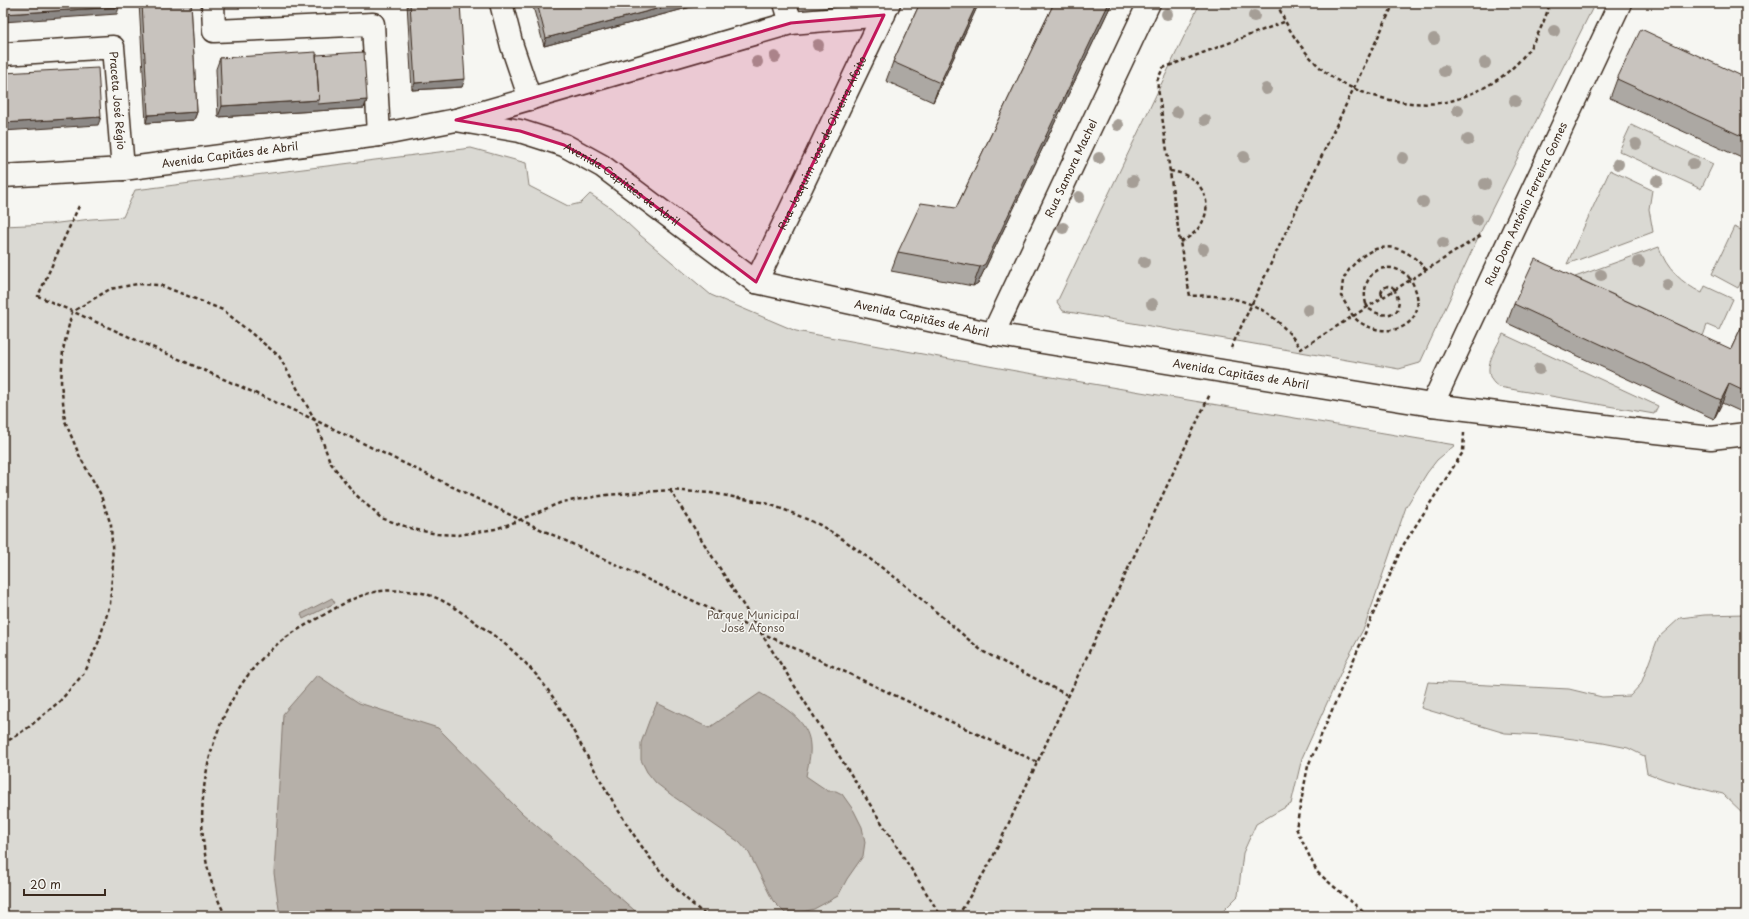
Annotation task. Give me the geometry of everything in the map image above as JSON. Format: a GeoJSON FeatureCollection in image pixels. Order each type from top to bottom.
{"type":"FeatureCollection","features":[{"type":"Feature","properties":{"kind":"street"},"geometry":{"type":"LineString","coordinates":[[212,3],[214,31],[373,24],[379,135]]}},
{"type":"Feature","properties":{"kind":"street"},"geometry":{"type":"LineString","coordinates":[[501,3],[512,46],[530,99]]}},
{"type":"Feature","properties":{"kind":"street","name":"Rua Samora Machel"},"geometry":{"type":"LineString","coordinates":[[994,334],[1149,3]]}},
{"type":"Feature","properties":{"kind":"street","name":"Rua Dom António Ferreira Gomes"},"geometry":{"type":"LineString","coordinates":[[1432,405],[1620,3]]}},
{"type":"Feature","properties":{"kind":"street","name":"Avenida Capitães de Abril"},"geometry":{"type":"LineString","coordinates":[[3,176],[123,169],[379,135],[456,120],[530,99],[788,13],[886,9]]}},
{"type":"Feature","properties":{"kind":"street","name":"Rua Joaquim José de Oliveira Afoito"},"geometry":{"type":"LineString","coordinates":[[756,282],[886,9]]}},
{"type":"Feature","properties":{"kind":"street","name":"Praceta José Régio"},"geometry":{"type":"LineString","coordinates":[[3,54],[113,47],[123,169]]}},
{"type":"Feature","properties":{"kind":"street","name":"Avenida Capitães de Abril"},"geometry":{"type":"LineString","coordinates":[[456,120],[520,131],[564,145],[602,166],[756,282],[994,334],[1432,405],[1711,438],[1746,434]]}},
{"type":"Feature","properties":{"kind":"path"},"geometry":{"type":"LineString","coordinates":[[1278,3],[1284,22],[1293,36],[1307,54],[1324,71],[1354,89],[1372,96],[1392,101],[1427,103],[1454,100],[1491,84],[1522,59],[1536,37],[1550,3]]}},
{"type":"Feature","properties":{"kind":"path"},"geometry":{"type":"LineString","coordinates":[[958,916],[991,861],[1067,696],[1394,3]]}},
{"type":"Feature","properties":{"kind":"path"},"geometry":{"type":"LineString","coordinates":[[1284,22],[1163,68],[1157,81],[1180,242],[1190,296],[1211,294],[1232,298],[1252,305],[1267,313],[1280,323],[1301,349],[1485,233]]}},
{"type":"Feature","properties":{"kind":"path"},"geometry":{"type":"LineString","coordinates":[[1170,171],[1180,172],[1194,180],[1203,192],[1206,202],[1206,213],[1203,222],[1197,231],[1189,238],[1180,242]]}},
{"type":"Feature","properties":{"kind":"path"},"geometry":{"type":"LineString","coordinates":[[79,206],[38,296],[315,420],[522,520],[1037,762]]}},
{"type":"Feature","properties":{"kind":"path"},"geometry":{"type":"LineString","coordinates":[[1384,299],[1381,293],[1383,288],[1388,286],[1392,287],[1399,301],[1397,311],[1389,315],[1376,313],[1369,309],[1366,304],[1364,294],[1366,282],[1371,274],[1380,269],[1392,267],[1400,270],[1408,276],[1417,291],[1418,306],[1412,320],[1401,329],[1386,332],[1360,323],[1353,316],[1341,296],[1343,279],[1353,265],[1366,253],[1384,246],[1404,250],[1417,259],[1426,270]]}},
{"type":"Feature","properties":{"kind":"path"},"geometry":{"type":"LineString","coordinates":[[3,744],[29,727],[60,701],[85,672],[99,641],[110,604],[113,563],[111,525],[100,493],[80,457],[65,421],[61,382],[62,350],[72,312],[110,289],[137,284],[160,285],[223,310],[279,356],[315,420],[330,462],[354,493],[381,518],[413,529],[437,534],[459,535],[495,529],[522,520],[538,511],[562,502],[607,495],[670,490],[711,493],[766,503],[820,525],[844,540],[900,581],[982,651],[1067,696]]}},
{"type":"Feature","properties":{"kind":"path"},"geometry":{"type":"LineString","coordinates":[[1368,916],[1317,872],[1296,828],[1297,821],[1308,766],[1402,547],[1463,452],[1466,409]]}},
{"type":"Feature","properties":{"kind":"path"},"geometry":{"type":"LineString","coordinates":[[670,490],[942,916]]}},
{"type":"Feature","properties":{"kind":"path"},"geometry":{"type":"LineString","coordinates":[[226,916],[214,889],[204,852],[203,808],[206,773],[211,751],[219,728],[232,700],[246,679],[272,648],[293,632],[351,599],[366,593],[390,590],[428,594],[463,613],[498,638],[524,661],[542,683],[571,724],[594,767],[644,850],[661,873],[685,898],[707,916]]}},
{"type":"Feature","properties":{"kind":"highlighted area"},"geometry":{"type":"Polygon","coordinates":[[[884,15],[756,282],[602,166],[564,145],[520,131],[456,120],[530,99],[791,23],[884,15]]]}},
{"type":"Feature","properties":{"kind":"green space"},"geometry":{"type":"Polygon","coordinates":[[[1200,3],[1595,3],[1481,231],[1420,363],[1399,369],[1063,311],[1057,302],[1200,3]]]}},
{"type":"Feature","properties":{"kind":"green space"},"geometry":{"type":"Polygon","coordinates":[[[1631,125],[1713,164],[1701,189],[1619,151],[1631,125]]]}},
{"type":"Feature","properties":{"kind":"green space","name":"Parque Municipal José Afonso"},"geometry":{"type":"Polygon","coordinates":[[[471,148],[526,163],[529,186],[568,206],[581,203],[590,194],[611,208],[640,235],[711,295],[796,331],[1016,371],[1455,445],[1437,460],[1406,507],[1365,626],[1346,661],[1302,758],[1291,804],[1256,824],[1243,853],[1238,896],[1218,916],[3,916],[3,226],[50,224],[123,217],[135,190],[471,148]]]}},
{"type":"Feature","properties":{"kind":"green space"},"geometry":{"type":"Polygon","coordinates":[[[1610,170],[1652,190],[1649,209],[1653,232],[1567,264],[1610,170]]]}},
{"type":"Feature","properties":{"kind":"green space"},"geometry":{"type":"Polygon","coordinates":[[[1734,227],[1746,232],[1746,272],[1738,288],[1712,274],[1734,227]]]}},
{"type":"Feature","properties":{"kind":"green space"},"geometry":{"type":"Polygon","coordinates":[[[1659,247],[1670,269],[1688,285],[1702,293],[1705,286],[1733,299],[1719,330],[1707,325],[1703,336],[1575,277],[1659,247]]]}},
{"type":"Feature","properties":{"kind":"green space"},"geometry":{"type":"Polygon","coordinates":[[[1503,334],[1658,406],[1654,414],[1499,387],[1493,382],[1489,369],[1493,354],[1503,334]]]}},
{"type":"Feature","properties":{"kind":"green space"},"geometry":{"type":"Polygon","coordinates":[[[1746,614],[1746,816],[1723,794],[1666,780],[1647,773],[1644,756],[1628,748],[1544,735],[1505,733],[1421,708],[1428,682],[1569,689],[1602,697],[1630,696],[1641,684],[1658,638],[1680,618],[1704,615],[1746,614]]]}},
{"type":"Feature","properties":{"kind":"shaded area"},"geometry":{"type":"Polygon","coordinates":[[[332,598],[335,603],[303,619],[301,614],[332,598]]]}},
{"type":"Feature","properties":{"kind":"shaded area"},"geometry":{"type":"Polygon","coordinates":[[[317,675],[359,703],[438,728],[522,813],[641,916],[280,916],[274,873],[283,714],[317,675]]]}},
{"type":"Feature","properties":{"kind":"shaded area"},"geometry":{"type":"Polygon","coordinates":[[[760,693],[792,713],[804,727],[810,745],[806,776],[828,791],[836,791],[842,794],[854,811],[862,827],[865,842],[863,856],[847,879],[838,896],[814,909],[788,916],[773,901],[749,853],[739,842],[656,783],[647,772],[641,760],[641,743],[657,703],[709,728],[760,693]]]}},
{"type":"Feature","properties":{"kind":"building"},"geometry":{"type":"Polygon","coordinates":[[[3,3],[119,3],[119,7],[3,14],[3,3]]]}},
{"type":"Feature","properties":{"kind":"building"},"geometry":{"type":"Polygon","coordinates":[[[142,3],[191,3],[197,112],[148,115],[142,3]]]}},
{"type":"Feature","properties":{"kind":"building"},"geometry":{"type":"Polygon","coordinates":[[[410,3],[460,3],[465,79],[415,83],[410,3]]]}},
{"type":"Feature","properties":{"kind":"building"},"geometry":{"type":"Polygon","coordinates":[[[537,3],[679,3],[546,38],[537,3]]]}},
{"type":"Feature","properties":{"kind":"building"},"geometry":{"type":"Polygon","coordinates":[[[920,3],[977,3],[940,83],[893,62],[920,3]]]}},
{"type":"Feature","properties":{"kind":"building"},"geometry":{"type":"Polygon","coordinates":[[[1054,3],[1109,3],[985,264],[980,267],[898,252],[921,203],[956,208],[1054,3]]]}},
{"type":"Feature","properties":{"kind":"building"},"geometry":{"type":"Polygon","coordinates":[[[1641,29],[1746,78],[1746,138],[1617,79],[1641,29]]]}},
{"type":"Feature","properties":{"kind":"building"},"geometry":{"type":"Polygon","coordinates":[[[316,52],[319,100],[222,106],[220,58],[316,52]]]}},
{"type":"Feature","properties":{"kind":"building"},"geometry":{"type":"Polygon","coordinates":[[[364,52],[367,100],[318,104],[316,55],[364,52]]]}},
{"type":"Feature","properties":{"kind":"building"},"geometry":{"type":"Polygon","coordinates":[[[98,68],[101,117],[3,123],[3,73],[98,68]]]}},
{"type":"Feature","properties":{"kind":"building"},"geometry":{"type":"Polygon","coordinates":[[[1535,259],[1731,349],[1746,317],[1746,392],[1729,384],[1721,400],[1514,304],[1535,259]]]}}]}
